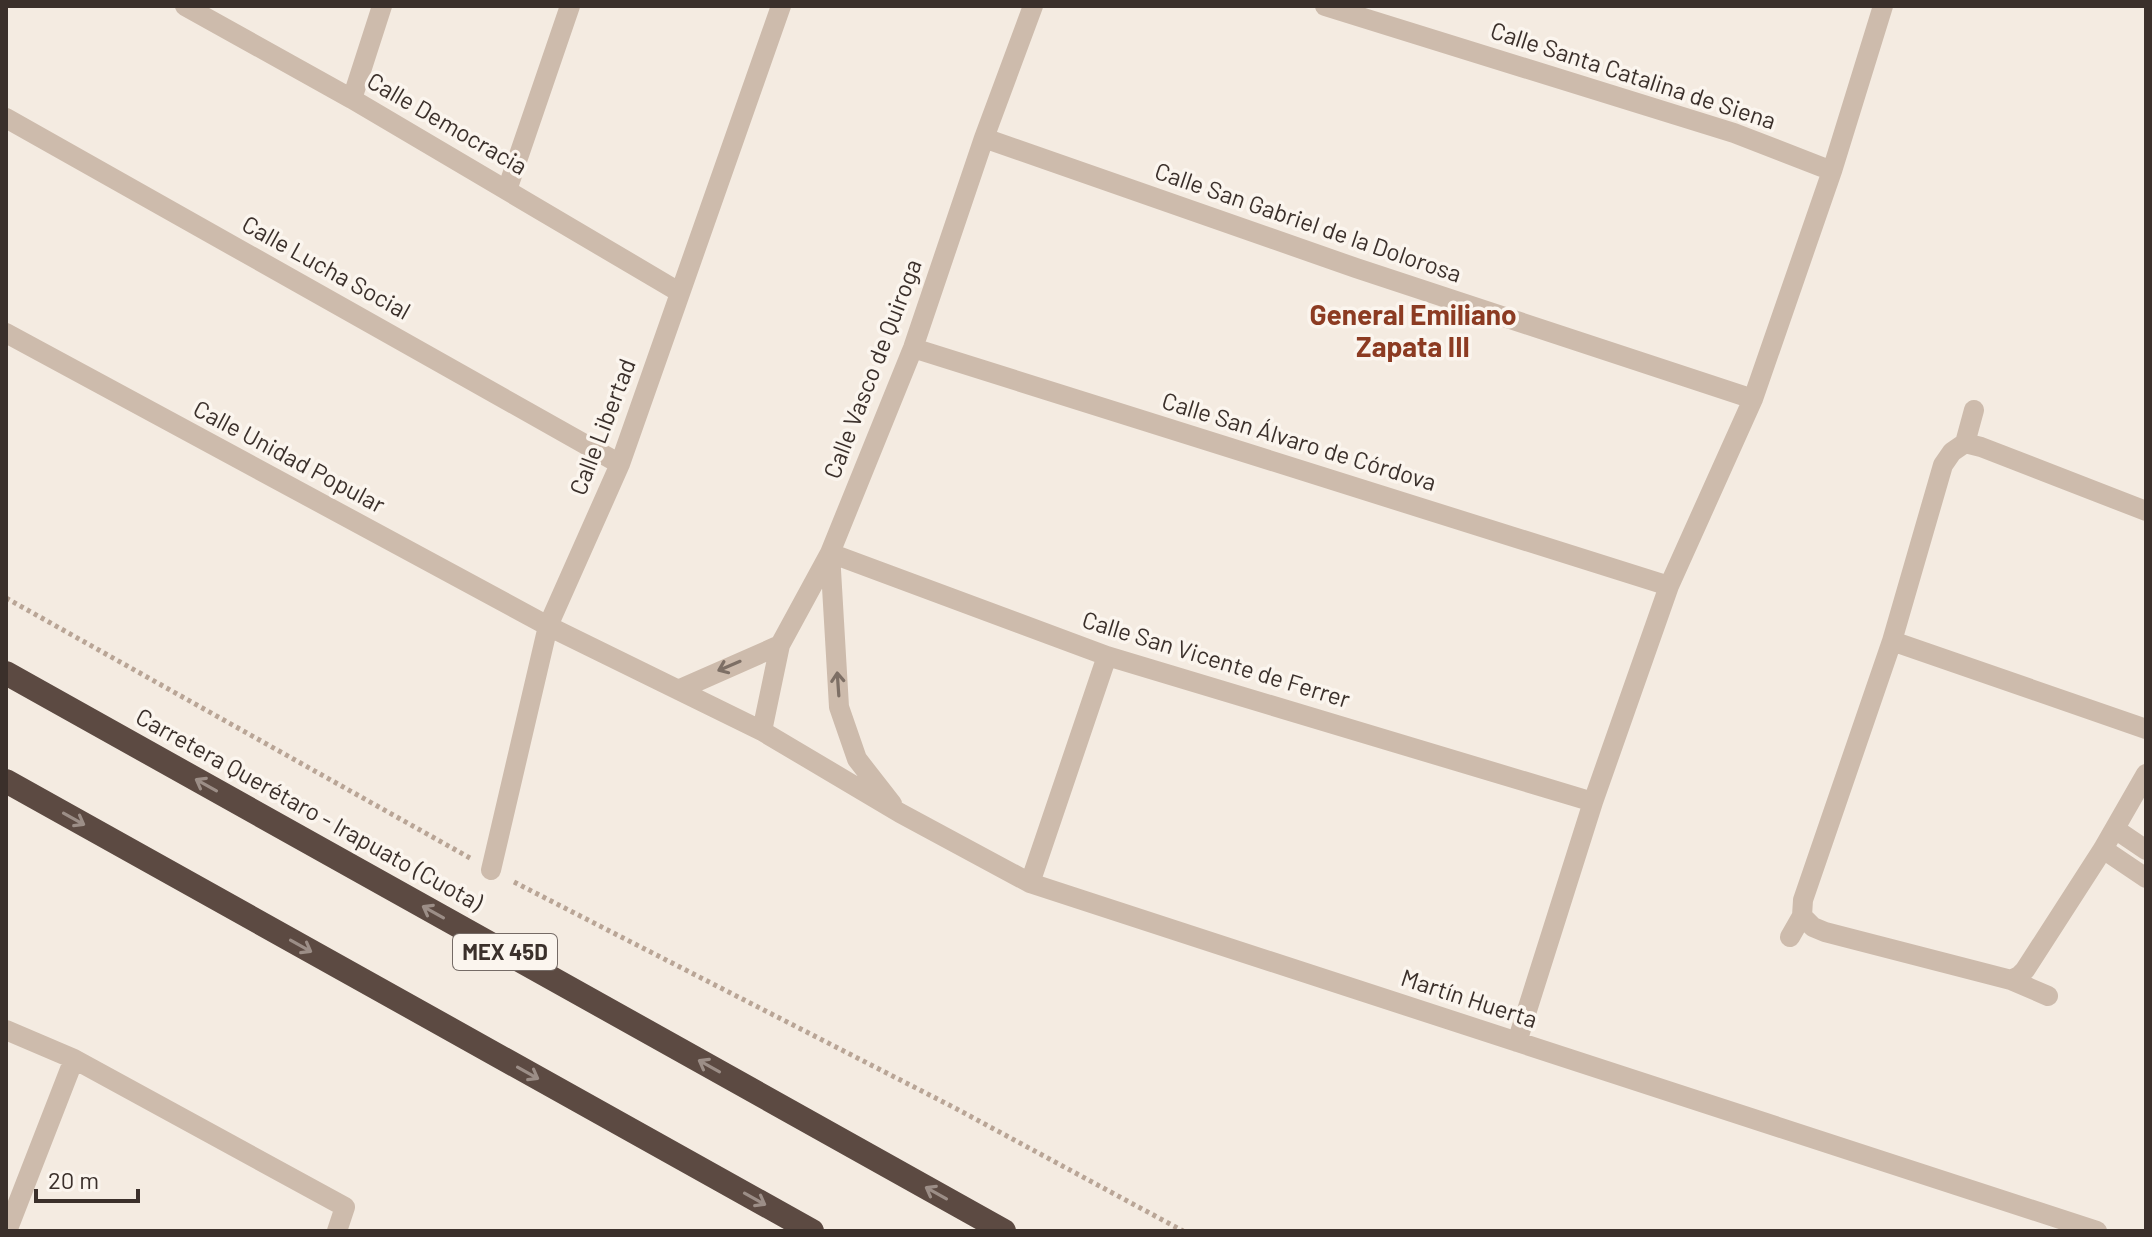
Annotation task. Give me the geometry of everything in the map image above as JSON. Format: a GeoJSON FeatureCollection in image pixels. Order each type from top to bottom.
{"type":"FeatureCollection","features":[{"type":"Feature","properties":{"kind":"highway","name":"Carretera Querétaro - Irapuato (Cuota)"},"geometry":{"type":"LineString","coordinates":[[6,673],[1004,1231]]}},
{"type":"Feature","properties":{"kind":"highway"},"geometry":{"type":"LineString","coordinates":[[6,781],[812,1231]]}},
{"type":"Feature","properties":{"kind":"street","name":"Calle Democracia"},"geometry":{"type":"LineString","coordinates":[[185,6],[352,99],[679,292]]}},
{"type":"Feature","properties":{"kind":"street"},"geometry":{"type":"LineString","coordinates":[[352,99],[382,6]]}},
{"type":"Feature","properties":{"kind":"street"},"geometry":{"type":"LineString","coordinates":[[507,190],[570,6]]}},
{"type":"Feature","properties":{"kind":"street","name":"Calle Libertad"},"geometry":{"type":"LineString","coordinates":[[491,870],[548,626],[620,464],[781,6]]}},
{"type":"Feature","properties":{"kind":"street","name":"Calle Vasco de Quiroga"},"geometry":{"type":"LineString","coordinates":[[857,759],[839,707],[830,553],[913,348],[984,138],[1033,6]]}},
{"type":"Feature","properties":{"kind":"street","name":"Calle Santa Catalina de Siena"},"geometry":{"type":"LineString","coordinates":[[1325,6],[1734,133],[1832,171]]}},
{"type":"Feature","properties":{"kind":"street"},"geometry":{"type":"LineString","coordinates":[[1517,1042],[1593,802],[1669,586],[1753,399],[1832,171],[1883,6]]}},
{"type":"Feature","properties":{"kind":"street","name":"Calle Lucha Social"},"geometry":{"type":"LineString","coordinates":[[6,118],[620,464]]}},
{"type":"Feature","properties":{"kind":"street","name":"Calle San Gabriel de la Dolorosa"},"geometry":{"type":"LineString","coordinates":[[984,138],[1356,268],[1753,399]]}},
{"type":"Feature","properties":{"kind":"street","name":"Calle Unidad Popular"},"geometry":{"type":"LineString","coordinates":[[6,333],[548,626],[762,731],[900,813]]}},
{"type":"Feature","properties":{"kind":"street","name":"Calle San Álvaro de Córdova"},"geometry":{"type":"LineString","coordinates":[[913,348],[1669,586]]}},
{"type":"Feature","properties":{"kind":"street"},"geometry":{"type":"LineString","coordinates":[[1790,937],[1802,916],[1803,900],[1892,641],[1943,465],[1952,452],[1965,443],[1974,410]]}},
{"type":"Feature","properties":{"kind":"street"},"geometry":{"type":"LineString","coordinates":[[1965,443],[2146,511]]}},
{"type":"Feature","properties":{"kind":"street"},"geometry":{"type":"LineString","coordinates":[[762,731],[780,645],[830,553]]}},
{"type":"Feature","properties":{"kind":"street","name":"Calle San Vicente de Ferrer"},"geometry":{"type":"LineString","coordinates":[[830,553],[1107,656],[1593,802]]}},
{"type":"Feature","properties":{"kind":"street"},"geometry":{"type":"LineString","coordinates":[[1892,641],[2146,729]]}},
{"type":"Feature","properties":{"kind":"street"},"geometry":{"type":"LineString","coordinates":[[678,690],[780,645]]}},
{"type":"Feature","properties":{"kind":"street"},"geometry":{"type":"LineString","coordinates":[[1030,883],[1107,656]]}},
{"type":"Feature","properties":{"kind":"street","name":"Martín Huerta"},"geometry":{"type":"LineString","coordinates":[[857,759],[900,813],[1030,883],[2097,1231]]}},
{"type":"Feature","properties":{"kind":"street"},"geometry":{"type":"LineString","coordinates":[[2011,980],[2025,970],[2103,849],[2146,774]]}},
{"type":"Feature","properties":{"kind":"street"},"geometry":{"type":"LineString","coordinates":[[2115,829],[2146,850]]}},
{"type":"Feature","properties":{"kind":"street"},"geometry":{"type":"LineString","coordinates":[[2103,849],[2146,878]]}},
{"type":"Feature","properties":{"kind":"street"},"geometry":{"type":"LineString","coordinates":[[1802,916],[1813,927],[1825,932],[2011,980],[2048,996]]}},
{"type":"Feature","properties":{"kind":"street"},"geometry":{"type":"LineString","coordinates":[[6,1030],[74,1059],[345,1207],[337,1231]]}},
{"type":"Feature","properties":{"kind":"street"},"geometry":{"type":"LineString","coordinates":[[7,1231],[74,1059]]}},
{"type":"Feature","properties":{"kind":"path"},"geometry":{"type":"LineString","coordinates":[[6,598],[491,870],[955,1108],[1183,1231]]}},
{"type":"Feature","properties":{"kind":"district","name":"General Emiliano Zapata III"},"geometry":{"type":"Point","coordinates":[1413,331]}}]}
